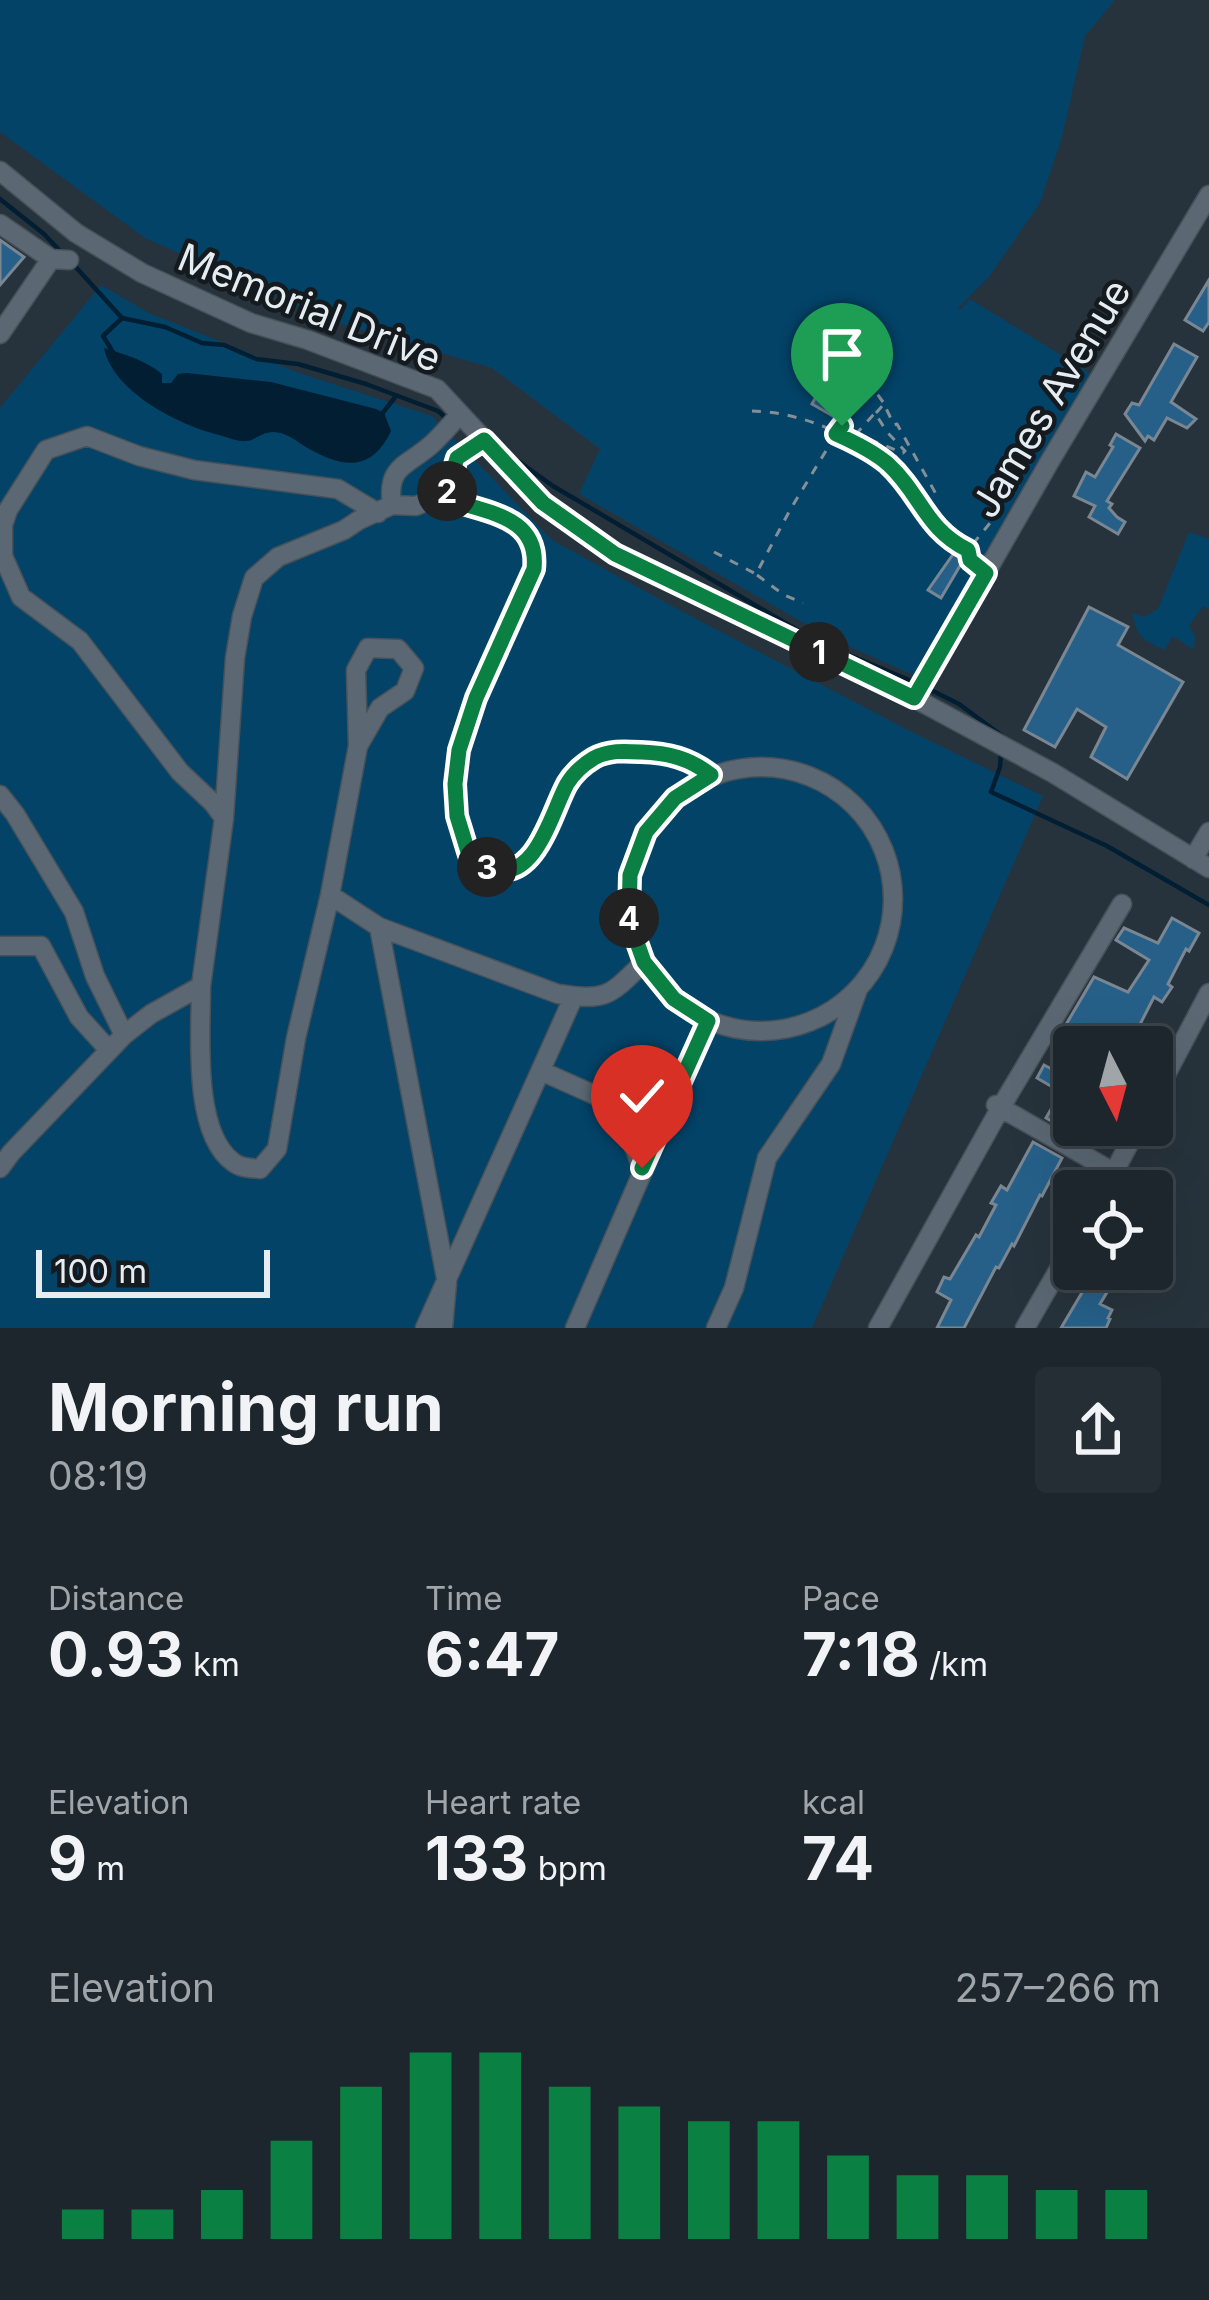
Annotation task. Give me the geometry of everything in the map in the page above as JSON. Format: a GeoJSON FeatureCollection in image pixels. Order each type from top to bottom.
{"type":"FeatureCollection","features":[{"type":"Feature","properties":{"kind":"street","name":"Memorial Drive"},"geometry":{"type":"LineString","coordinates":[[0,171],[76,233],[142,274],[251,323],[437,389],[543,503],[615,554],[914,698],[1053,773],[1201,864]]}},
{"type":"Feature","properties":{"kind":"street","name":"James Avenue"},"geometry":{"type":"LineString","coordinates":[[914,698],[1209,195]]}},
{"type":"Feature","properties":{"kind":"street"},"geometry":{"type":"LineString","coordinates":[[0,224],[60,260],[0,334]]}},
{"type":"Feature","properties":{"kind":"street"},"geometry":{"type":"LineString","coordinates":[[385,509],[393,476],[410,458],[429,448],[460,414]]}},
{"type":"Feature","properties":{"kind":"street"},"geometry":{"type":"LineString","coordinates":[[224,818],[179,772],[80,641],[21,597],[3,556],[2,525],[8,510],[46,450],[87,436],[194,470],[338,489],[385,509]]}},
{"type":"Feature","properties":{"kind":"street"},"geometry":{"type":"LineString","coordinates":[[358,746],[380,708],[405,691],[415,668],[398,649],[368,648],[356,670],[358,746],[277,1149],[260,1169],[236,1166],[219,1148],[200,1085],[201,986],[224,818],[236,658],[254,578],[278,557],[385,509],[416,506],[447,492],[457,458],[484,440]]}},
{"type":"Feature","properties":{"kind":"street"},"geometry":{"type":"LineString","coordinates":[[440,496],[517,524],[536,550],[534,569],[476,698],[459,750],[457,816],[469,855],[491,869],[509,871],[526,862],[543,838],[569,779],[591,760],[610,752],[678,756],[711,775]]}},
{"type":"Feature","properties":{"kind":"street"},"geometry":{"type":"LineString","coordinates":[[716,1328],[734,1288],[767,1158],[831,1064],[856,992],[885,950],[895,899],[885,849],[857,806],[814,777],[764,766],[711,775],[675,798],[646,832],[630,875],[629,920],[644,962],[674,999],[708,1021],[752,1032],[790,1029],[826,1015],[856,992]]}},
{"type":"Feature","properties":{"kind":"street"},"geometry":{"type":"LineString","coordinates":[[0,795],[74,912],[95,976],[124,1035]]}},
{"type":"Feature","properties":{"kind":"street"},"geometry":{"type":"LineString","coordinates":[[1201,864],[1209,832]]}},
{"type":"Feature","properties":{"kind":"street"},"geometry":{"type":"LineString","coordinates":[[330,895],[379,927],[558,994],[587,998],[610,994],[644,962]]}},
{"type":"Feature","properties":{"kind":"street"},"geometry":{"type":"LineString","coordinates":[[878,1328],[999,1106],[1122,904]]}},
{"type":"Feature","properties":{"kind":"street"},"geometry":{"type":"LineString","coordinates":[[379,927],[447,1282],[443,1328]]}},
{"type":"Feature","properties":{"kind":"street"},"geometry":{"type":"LineString","coordinates":[[0,946],[41,946],[79,1017],[109,1051]]}},
{"type":"Feature","properties":{"kind":"street"},"geometry":{"type":"LineString","coordinates":[[0,1168],[124,1035],[201,986]]}},
{"type":"Feature","properties":{"kind":"street"},"geometry":{"type":"LineString","coordinates":[[1173,1061],[1209,993]]}},
{"type":"Feature","properties":{"kind":"street"},"geometry":{"type":"LineString","coordinates":[[425,1328],[574,996]]}},
{"type":"Feature","properties":{"kind":"street"},"geometry":{"type":"LineString","coordinates":[[574,1328],[708,1021]]}},
{"type":"Feature","properties":{"kind":"street"},"geometry":{"type":"LineString","coordinates":[[541,1071],[597,1096],[625,1124],[642,1168]]}},
{"type":"Feature","properties":{"kind":"street"},"geometry":{"type":"LineString","coordinates":[[999,1106],[1109,1170]]}},
{"type":"Feature","properties":{"kind":"street"},"geometry":{"type":"LineString","coordinates":[[1025,1328],[1053,1279]]}},
{"type":"Feature","properties":{"kind":"path"},"geometry":{"type":"LineString","coordinates":[[887,347],[866,357],[859,369],[936,494]]}},
{"type":"Feature","properties":{"kind":"path"},"geometry":{"type":"LineString","coordinates":[[856,434],[884,404]]}},
{"type":"Feature","properties":{"kind":"path"},"geometry":{"type":"LineString","coordinates":[[752,411],[778,412],[836,434],[886,463],[944,537],[968,550]]}},
{"type":"Feature","properties":{"kind":"path"},"geometry":{"type":"LineString","coordinates":[[756,574],[842,426],[905,451],[875,413]]}},
{"type":"Feature","properties":{"kind":"path"},"geometry":{"type":"LineString","coordinates":[[968,550],[990,523]]}},
{"type":"Feature","properties":{"kind":"path"},"geometry":{"type":"LineString","coordinates":[[968,550],[970,560],[986,573]]}},
{"type":"Feature","properties":{"kind":"path"},"geometry":{"type":"LineString","coordinates":[[714,552],[802,603]]}},
{"type":"Feature","properties":{"kind":"shaded area"},"geometry":{"type":"Polygon","coordinates":[[[0,0],[1115,0],[1085,36],[1062,137],[1040,203],[989,277],[957,309],[970,299],[1090,373],[1091,383],[920,678],[830,638],[579,494],[600,449],[492,368],[328,320],[145,238],[0,132],[0,0]]]}},
{"type":"Feature","properties":{"kind":"shaded area"},"geometry":{"type":"Polygon","coordinates":[[[101,285],[149,313],[299,373],[432,416],[552,540],[910,731],[1043,796],[812,1328],[0,1328],[0,408],[101,285]]]}},
{"type":"Feature","properties":{"kind":"shaded area"},"geometry":{"type":"Polygon","coordinates":[[[104,348],[149,365],[162,374],[162,383],[187,373],[271,382],[376,409],[384,413],[391,431],[374,454],[354,463],[319,454],[278,432],[246,441],[232,439],[185,423],[150,404],[120,379],[104,348]]]}},
{"type":"Feature","properties":{"kind":"shaded area"},"geometry":{"type":"Polygon","coordinates":[[[1189,532],[1209,539],[1209,610],[1203,606],[1189,626],[1195,636],[1194,650],[1173,636],[1164,650],[1142,637],[1132,613],[1144,617],[1158,609],[1189,532]]]}},
{"type":"Feature","properties":{"kind":"building"},"geometry":{"type":"Polygon","coordinates":[[[0,240],[24,257],[0,285],[0,240]]]}},
{"type":"Feature","properties":{"kind":"building"},"geometry":{"type":"Polygon","coordinates":[[[1209,280],[1209,322],[1203,331],[1185,320],[1209,280]]]}},
{"type":"Feature","properties":{"kind":"building"},"geometry":{"type":"Polygon","coordinates":[[[1174,344],[1197,357],[1171,402],[1196,419],[1187,428],[1167,418],[1154,440],[1148,436],[1145,441],[1125,414],[1132,403],[1139,405],[1174,344]]]}},
{"type":"Feature","properties":{"kind":"building"},"geometry":{"type":"Polygon","coordinates":[[[823,384],[853,402],[840,420],[812,404],[823,384]]]}},
{"type":"Feature","properties":{"kind":"building"},"geometry":{"type":"Polygon","coordinates":[[[1116,434],[1140,448],[1107,501],[1125,522],[1118,534],[1089,517],[1095,506],[1074,496],[1086,472],[1095,477],[1116,434]]]}},
{"type":"Feature","properties":{"kind":"building"},"geometry":{"type":"Polygon","coordinates":[[[954,553],[964,559],[941,598],[928,590],[954,553]]]}},
{"type":"Feature","properties":{"kind":"building"},"geometry":{"type":"Polygon","coordinates":[[[1089,607],[1128,627],[1118,645],[1183,682],[1127,779],[1091,757],[1106,727],[1077,709],[1055,747],[1024,730],[1089,607]]]}},
{"type":"Feature","properties":{"kind":"building"},"geometry":{"type":"Polygon","coordinates":[[[1172,918],[1199,933],[1168,984],[1172,987],[1162,1002],[1154,997],[1139,1026],[1065,1026],[1094,977],[1128,992],[1149,960],[1116,940],[1124,928],[1158,943],[1172,918]]]}},
{"type":"Feature","properties":{"kind":"building"},"geometry":{"type":"Polygon","coordinates":[[[1044,1065],[1053,1070],[1053,1087],[1037,1078],[1044,1065]]]}},
{"type":"Feature","properties":{"kind":"building"},"geometry":{"type":"Polygon","coordinates":[[[1033,1142],[1062,1158],[964,1328],[937,1328],[951,1300],[937,1292],[944,1277],[950,1279],[976,1235],[979,1237],[1001,1186],[1007,1190],[1033,1142]]]}},
{"type":"Feature","properties":{"kind":"building"},"geometry":{"type":"Polygon","coordinates":[[[1083,1290],[1108,1290],[1100,1304],[1112,1310],[1106,1328],[1061,1328],[1083,1290]]]}},
{"type":"Feature","properties":{"kind":"waterway"},"geometry":{"type":"LineString","coordinates":[[0,199],[61,252]]}},
{"type":"Feature","properties":{"kind":"waterway"},"geometry":{"type":"LineString","coordinates":[[73,264],[122,318],[165,327],[202,343],[224,345],[256,359],[298,364],[366,384],[446,418]]}},
{"type":"Feature","properties":{"kind":"waterway"},"geometry":{"type":"LineString","coordinates":[[114,354],[103,336],[122,318]]}},
{"type":"Feature","properties":{"kind":"waterway"},"geometry":{"type":"LineString","coordinates":[[381,415],[396,396]]}},
{"type":"Feature","properties":{"kind":"waterway"},"geometry":{"type":"LineString","coordinates":[[507,453],[553,486],[816,641],[914,682]]}},
{"type":"Feature","properties":{"kind":"waterway"},"geometry":{"type":"LineString","coordinates":[[925,687],[959,704],[1001,735]]}},
{"type":"Feature","properties":{"kind":"waterway"},"geometry":{"type":"LineString","coordinates":[[1001,752],[991,792],[1107,846],[1209,905]]}},
{"type":"Feature","properties":{"kind":"route"},"geometry":{"type":"LineString","coordinates":[[642,1168],[708,1021],[674,999],[644,962],[629,920],[630,875],[646,832],[675,798],[711,775],[678,756],[610,752],[591,760],[569,779],[543,838],[526,862],[509,871],[491,869],[469,855],[457,816],[459,750],[476,698],[534,569],[536,550],[517,524],[440,496],[447,492],[457,458],[484,440],[543,503],[615,554],[914,698],[986,573],[970,560],[968,550],[944,537],[886,463],[836,434],[842,426]]}}]}
